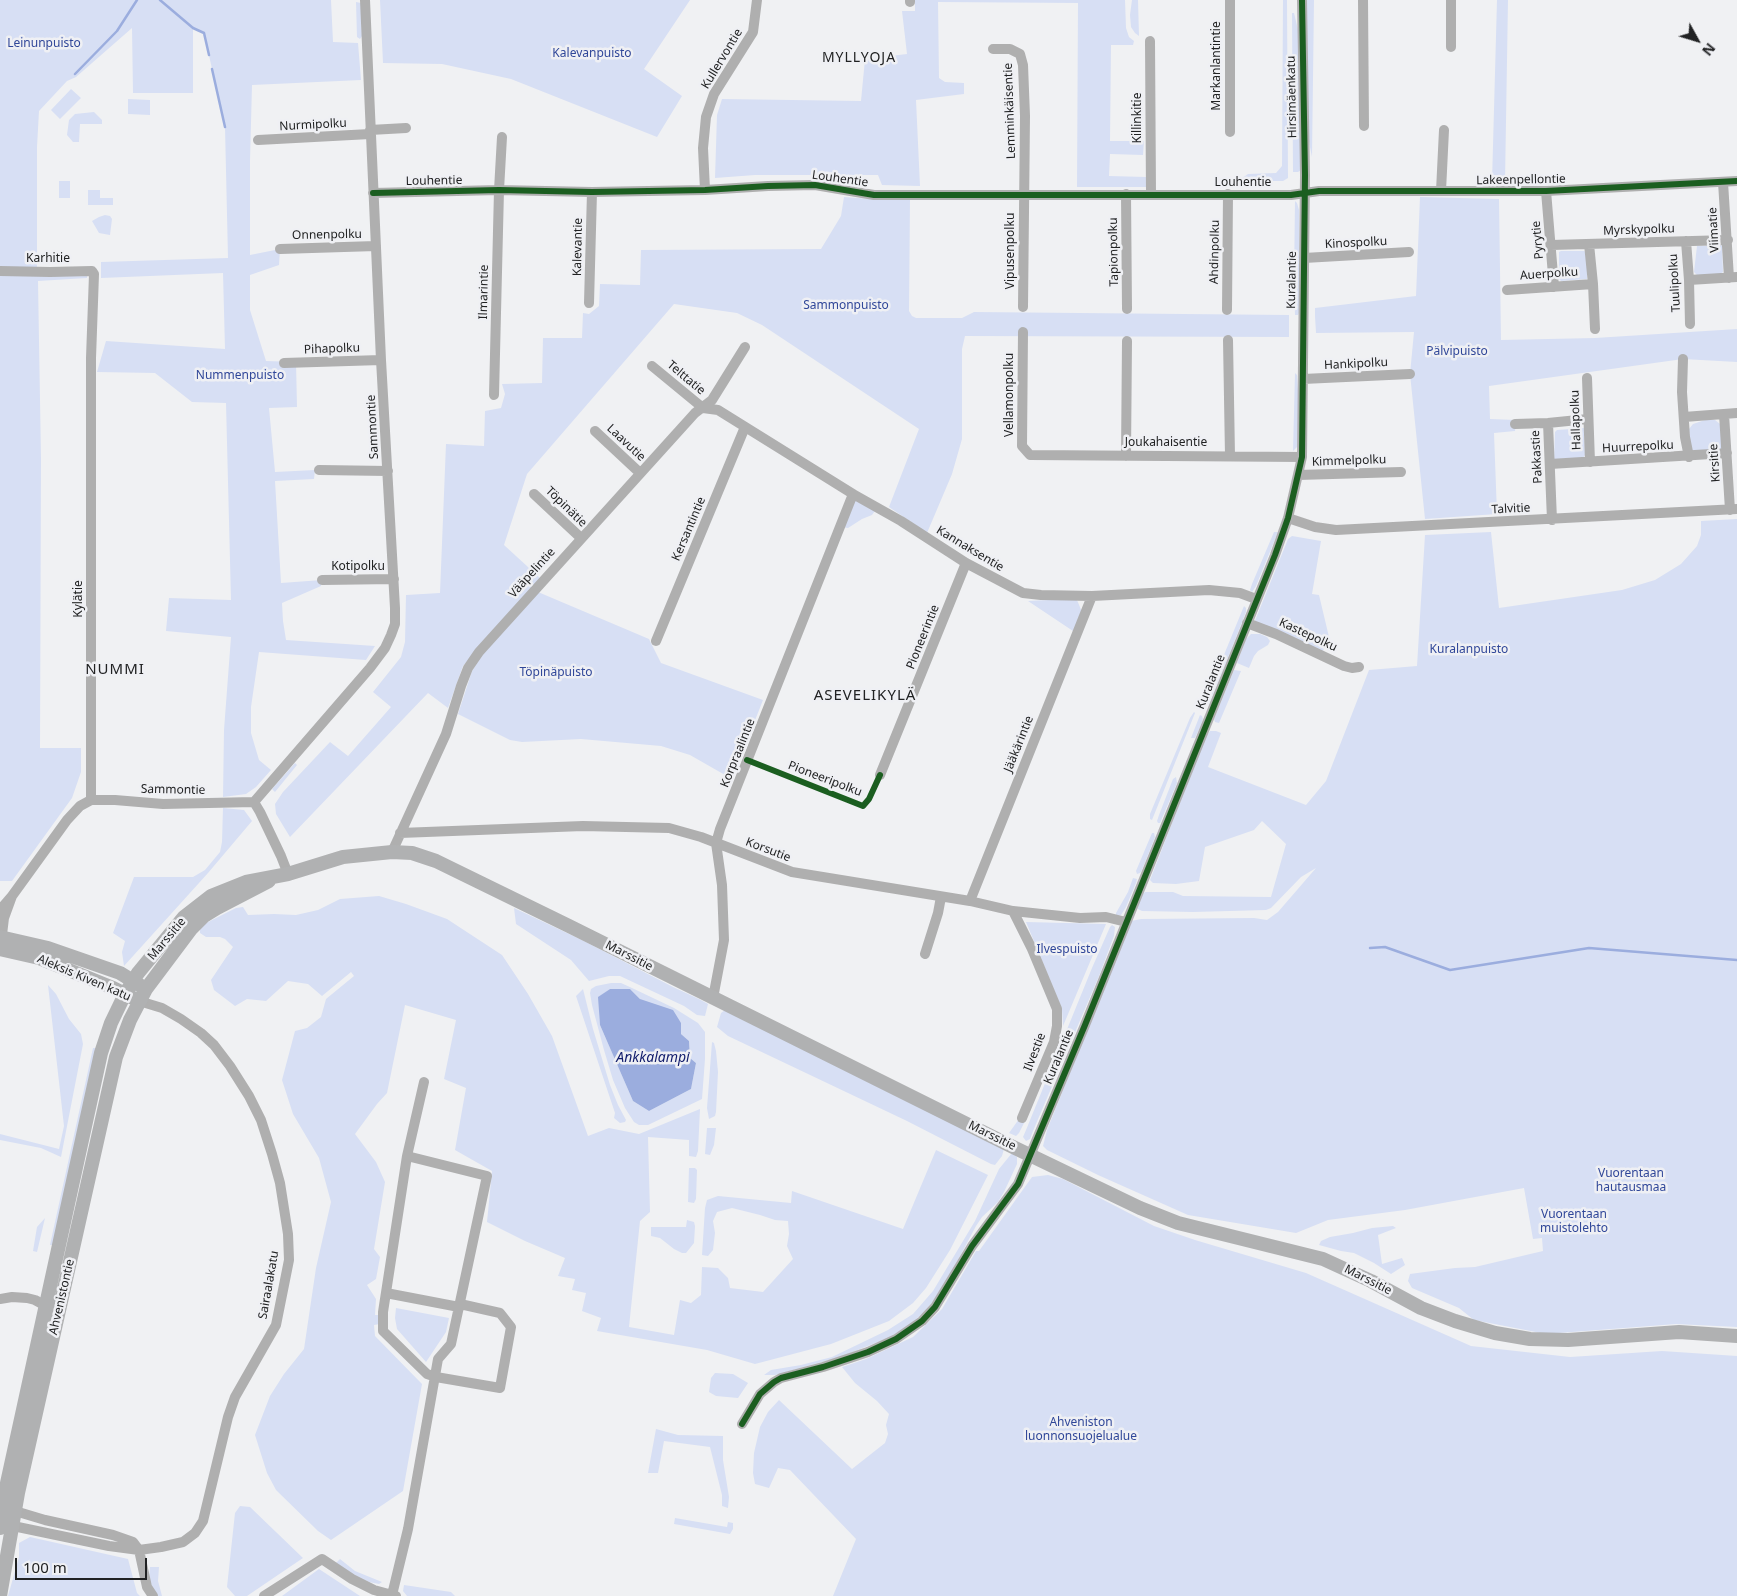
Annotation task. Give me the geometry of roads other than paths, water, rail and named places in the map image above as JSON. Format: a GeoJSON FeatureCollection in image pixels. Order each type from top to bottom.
{"type":"FeatureCollection","features":[{"type":"Feature","properties":{"kind":"main road","name":"Marssitie"},"geometry":{"type":"LineString","coordinates":[[142,995],[151,980],[191,929],[204,916],[217,908],[282,876],[343,856],[392,852],[412,853],[436,861],[1030,1155],[1160,1217],[1199,1229],[1324,1259],[1371,1281],[1421,1308],[1495,1333],[1530,1339],[1568,1340],[1679,1332],[1737,1336]]}},
{"type":"Feature","properties":{"kind":"main road","name":"Marssitie"},"geometry":{"type":"LineString","coordinates":[[125,994],[133,980],[184,917],[198,905],[211,896],[246,882],[282,876]]}},
{"type":"Feature","properties":{"kind":"main road","name":"Aleksis Kiven katu"},"geometry":{"type":"LineString","coordinates":[[0,943],[48,948],[120,973],[133,980],[142,995]]}},
{"type":"Feature","properties":{"kind":"main road","name":"Aleksis Kiven katu"},"geometry":{"type":"LineString","coordinates":[[0,943],[125,994],[142,995]]}},
{"type":"Feature","properties":{"kind":"main road","name":"Ahvenistontie"},"geometry":{"type":"LineString","coordinates":[[53,1308],[101,1054],[111,1023],[125,994]]}},
{"type":"Feature","properties":{"kind":"main road","name":"Ahvenistontie"},"geometry":{"type":"LineString","coordinates":[[0,1596],[7,1483],[116,1057],[142,995]]}},
{"type":"Feature","properties":{"kind":"street","name":"Sammontie"},"geometry":{"type":"LineString","coordinates":[[91,800],[164,804],[254,802],[370,668],[385,648],[395,624],[365,0]]}},
{"type":"Feature","properties":{"kind":"street","name":"Kullervontie"},"geometry":{"type":"LineString","coordinates":[[705,190],[703,148],[706,117],[714,94],[753,32],[757,0]]}},
{"type":"Feature","properties":{"kind":"street","name":"Markanlantintie"},"geometry":{"type":"LineString","coordinates":[[1230,0],[1230,132]]}},
{"type":"Feature","properties":{"kind":"street","name":"Hirsimäenkatu"},"geometry":{"type":"LineString","coordinates":[[1302,0],[1304,193]]}},
{"type":"Feature","properties":{"kind":"street"},"geometry":{"type":"LineString","coordinates":[[1363,0],[1364,126]]}},
{"type":"Feature","properties":{"kind":"street"},"geometry":{"type":"LineString","coordinates":[[1451,47],[1452,0]]}},
{"type":"Feature","properties":{"kind":"street","name":"Killinkitie"},"geometry":{"type":"LineString","coordinates":[[1150,41],[1151,194]]}},
{"type":"Feature","properties":{"kind":"street","name":"Lemminkäisentie"},"geometry":{"type":"LineString","coordinates":[[993,49],[1010,49],[1020,54],[1023,65],[1025,116],[1023,194]]}},
{"type":"Feature","properties":{"kind":"street","name":"Nurmipolku"},"geometry":{"type":"LineString","coordinates":[[258,140],[406,128]]}},
{"type":"Feature","properties":{"kind":"street"},"geometry":{"type":"LineString","coordinates":[[1442,191],[1444,130]]}},
{"type":"Feature","properties":{"kind":"street","name":"Ilmarintie"},"geometry":{"type":"LineString","coordinates":[[494,395],[502,137]]}},
{"type":"Feature","properties":{"kind":"street","name":"Lakeenpellontie"},"geometry":{"type":"LineString","coordinates":[[1304,193],[1319,191],[1546,191],[1737,181]]}},
{"type":"Feature","properties":{"kind":"street","name":"Viimatie"},"geometry":{"type":"LineString","coordinates":[[1723,182],[1733,277]]}},
{"type":"Feature","properties":{"kind":"street","name":"Louhentie"},"geometry":{"type":"LineString","coordinates":[[373,194],[499,190],[592,192],[705,190],[815,185],[874,195],[1291,195],[1304,193]]}},
{"type":"Feature","properties":{"kind":"street","name":"Pyrytie"},"geometry":{"type":"LineString","coordinates":[[1546,191],[1554,286]]}},
{"type":"Feature","properties":{"kind":"street","name":"Kalevantie"},"geometry":{"type":"LineString","coordinates":[[589,303],[592,192]]}},
{"type":"Feature","properties":{"kind":"street","name":"Kuralantie"},"geometry":{"type":"LineString","coordinates":[[742,1424],[760,1394],[774,1382],[781,1378],[868,1352],[896,1340],[922,1321],[935,1307],[972,1246],[1018,1184],[1085,1025],[1288,518],[1302,457],[1304,193]]}},
{"type":"Feature","properties":{"kind":"street","name":"Vipusenpolku"},"geometry":{"type":"LineString","coordinates":[[1023,194],[1023,307]]}},
{"type":"Feature","properties":{"kind":"street","name":"Tapionpolku"},"geometry":{"type":"LineString","coordinates":[[1126,194],[1127,309]]}},
{"type":"Feature","properties":{"kind":"street","name":"Ahdinpolku"},"geometry":{"type":"LineString","coordinates":[[1227,310],[1228,194]]}},
{"type":"Feature","properties":{"kind":"street","name":"Myrskypolku"},"geometry":{"type":"LineString","coordinates":[[1551,245],[1728,240]]}},
{"type":"Feature","properties":{"kind":"street","name":"Tuulipolku"},"geometry":{"type":"LineString","coordinates":[[1686,241],[1690,324]]}},
{"type":"Feature","properties":{"kind":"street"},"geometry":{"type":"LineString","coordinates":[[1589,244],[1595,329]]}},
{"type":"Feature","properties":{"kind":"street","name":"Onnenpolku"},"geometry":{"type":"LineString","coordinates":[[280,249],[376,246]]}},
{"type":"Feature","properties":{"kind":"street","name":"Kinospolku"},"geometry":{"type":"LineString","coordinates":[[1304,258],[1409,252]]}},
{"type":"Feature","properties":{"kind":"street","name":"Karhitie"},"geometry":{"type":"LineString","coordinates":[[0,270],[42,272],[92,271],[94,274]]}},
{"type":"Feature","properties":{"kind":"street","name":"Kylätie"},"geometry":{"type":"LineString","coordinates":[[91,800],[91,367],[94,274]]}},
{"type":"Feature","properties":{"kind":"street"},"geometry":{"type":"LineString","coordinates":[[1689,280],[1733,277]]}},
{"type":"Feature","properties":{"kind":"street","name":"Auerpolku"},"geometry":{"type":"LineString","coordinates":[[1507,290],[1593,284]]}},
{"type":"Feature","properties":{"kind":"street","name":"Vellamonpolku"},"geometry":{"type":"LineString","coordinates":[[1022,332],[1022,446],[1030,455]]}},
{"type":"Feature","properties":{"kind":"street"},"geometry":{"type":"LineString","coordinates":[[1228,340],[1230,456]]}},
{"type":"Feature","properties":{"kind":"street"},"geometry":{"type":"LineString","coordinates":[[1126,456],[1127,341]]}},
{"type":"Feature","properties":{"kind":"street","name":"Vääpelintie"},"geometry":{"type":"LineString","coordinates":[[392,852],[446,734],[468,668],[479,652],[695,413],[712,400],[745,347]]}},
{"type":"Feature","properties":{"kind":"street"},"geometry":{"type":"LineString","coordinates":[[1683,359],[1682,392],[1685,437],[1689,456]]}},
{"type":"Feature","properties":{"kind":"street","name":"Pihapolku"},"geometry":{"type":"LineString","coordinates":[[284,363],[381,360]]}},
{"type":"Feature","properties":{"kind":"street","name":"Telttatie"},"geometry":{"type":"LineString","coordinates":[[652,366],[703,408]]}},
{"type":"Feature","properties":{"kind":"street","name":"Hankipolku"},"geometry":{"type":"LineString","coordinates":[[1303,379],[1410,374]]}},
{"type":"Feature","properties":{"kind":"street","name":"Hallapolku"},"geometry":{"type":"LineString","coordinates":[[1587,378],[1590,462]]}},
{"type":"Feature","properties":{"kind":"street","name":"Kannaksentie"},"geometry":{"type":"LineString","coordinates":[[703,408],[718,410],[853,494],[901,521],[966,563],[1022,593],[1092,596],[1209,590],[1240,593],[1256,599]]}},
{"type":"Feature","properties":{"kind":"street"},"geometry":{"type":"LineString","coordinates":[[1684,417],[1737,413]]}},
{"type":"Feature","properties":{"kind":"street","name":"Kirsitie"},"geometry":{"type":"LineString","coordinates":[[1724,414],[1734,510]]}},
{"type":"Feature","properties":{"kind":"street"},"geometry":{"type":"LineString","coordinates":[[1515,424],[1588,420]]}},
{"type":"Feature","properties":{"kind":"street","name":"Pakkastie"},"geometry":{"type":"LineString","coordinates":[[1548,423],[1552,520]]}},
{"type":"Feature","properties":{"kind":"street","name":"Kersantintie"},"geometry":{"type":"LineString","coordinates":[[656,641],[745,427]]}},
{"type":"Feature","properties":{"kind":"street","name":"Laavutie"},"geometry":{"type":"LineString","coordinates":[[595,430],[640,473]]}},
{"type":"Feature","properties":{"kind":"street","name":"Huurrepolku"},"geometry":{"type":"LineString","coordinates":[[1550,464],[1727,453]]}},
{"type":"Feature","properties":{"kind":"street","name":"Joukahaisentie"},"geometry":{"type":"LineString","coordinates":[[1030,455],[1302,457]]}},
{"type":"Feature","properties":{"kind":"street"},"geometry":{"type":"LineString","coordinates":[[319,470],[388,471]]}},
{"type":"Feature","properties":{"kind":"street","name":"Kimmelpolku"},"geometry":{"type":"LineString","coordinates":[[1298,475],[1401,472]]}},
{"type":"Feature","properties":{"kind":"street","name":"Töpinätie"},"geometry":{"type":"LineString","coordinates":[[534,494],[581,538]]}},
{"type":"Feature","properties":{"kind":"street","name":"Korpraalintie"},"geometry":{"type":"LineString","coordinates":[[713,998],[724,940],[722,885],[716,843],[853,494]]}},
{"type":"Feature","properties":{"kind":"street","name":"Talvitie"},"geometry":{"type":"LineString","coordinates":[[1288,518],[1315,527],[1336,530],[1734,510]]}},
{"type":"Feature","properties":{"kind":"street","name":"Pioneerintie"},"geometry":{"type":"LineString","coordinates":[[880,775],[966,563]]}},
{"type":"Feature","properties":{"kind":"street","name":"Kotipolku"},"geometry":{"type":"LineString","coordinates":[[322,580],[394,580]]}},
{"type":"Feature","properties":{"kind":"street","name":"Jääkärintie"},"geometry":{"type":"LineString","coordinates":[[970,901],[1092,596]]}},
{"type":"Feature","properties":{"kind":"street","name":"Kastepolku"},"geometry":{"type":"LineString","coordinates":[[1247,622],[1344,666],[1352,668],[1359,666]]}},
{"type":"Feature","properties":{"kind":"street"},"geometry":{"type":"LineString","coordinates":[[0,910],[67,820],[80,806],[91,800]]}},
{"type":"Feature","properties":{"kind":"street"},"geometry":{"type":"LineString","coordinates":[[254,802],[281,856],[282,876]]}},
{"type":"Feature","properties":{"kind":"street","name":"Korsutie"},"geometry":{"type":"LineString","coordinates":[[400,833],[583,826],[669,828],[701,837],[792,872],[970,901],[1013,911],[1080,918],[1106,917],[1126,922]]}},
{"type":"Feature","properties":{"kind":"street"},"geometry":{"type":"LineString","coordinates":[[0,943],[4,918],[12,896]]}},
{"type":"Feature","properties":{"kind":"street"},"geometry":{"type":"LineString","coordinates":[[925,954],[942,897]]}},
{"type":"Feature","properties":{"kind":"street","name":"Ilvestie"},"geometry":{"type":"LineString","coordinates":[[1013,911],[1032,949],[1057,1009],[1057,1026],[1054,1042],[1022,1118]]}},
{"type":"Feature","properties":{"kind":"street","name":"Sairaalakatu"},"geometry":{"type":"LineString","coordinates":[[5,1519],[109,1546],[139,1550],[182,1542],[195,1532],[203,1521],[228,1417],[235,1396],[247,1372],[276,1325],[289,1260],[288,1234],[280,1183],[264,1129],[249,1096],[214,1045],[201,1033],[142,995]]}},
{"type":"Feature","properties":{"kind":"street"},"geometry":{"type":"LineString","coordinates":[[386,1293],[500,1313],[511,1327],[500,1388],[427,1374],[383,1331],[383,1312],[407,1156],[424,1082]]}},
{"type":"Feature","properties":{"kind":"street"},"geometry":{"type":"LineString","coordinates":[[264,1596],[322,1559],[374,1590],[394,1596],[408,1529],[438,1359],[451,1344],[487,1176],[407,1156]]}},
{"type":"Feature","properties":{"kind":"street"},"geometry":{"type":"LineString","coordinates":[[0,1299],[12,1297],[27,1298],[53,1308]]}},
{"type":"Feature","properties":{"kind":"street"},"geometry":{"type":"LineString","coordinates":[[5,1519],[45,1520],[123,1537],[133,1542],[139,1550],[147,1587],[153,1596]]}},
{"type":"Feature","properties":{"kind":"water","name":"Ankkalampi"},"geometry":{"type":"Polygon","coordinates":[[[610,989],[630,989],[640,999],[673,1010],[681,1023],[681,1034],[689,1041],[690,1058],[696,1063],[691,1089],[649,1111],[633,1101],[600,1025],[598,997],[610,989]]]}},
{"type":"Feature","properties":{"kind":"waterway"},"geometry":{"type":"LineString","coordinates":[[75,74],[117,31],[137,0]]}},
{"type":"Feature","properties":{"kind":"waterway"},"geometry":{"type":"LineString","coordinates":[[160,0],[193,28],[204,33],[209,55]]}},
{"type":"Feature","properties":{"kind":"waterway"},"geometry":{"type":"LineString","coordinates":[[212,69],[225,127]]}},
{"type":"Feature","properties":{"kind":"waterway"},"geometry":{"type":"LineString","coordinates":[[1370,948],[1385,947],[1450,970],[1589,948],[1737,960]]}},
{"type":"Feature","properties":{"kind":"district","name":"MYLLYOJA"},"geometry":{"type":"Point","coordinates":[859,58]}},
{"type":"Feature","properties":{"kind":"district","name":"NUMMI"},"geometry":{"type":"Point","coordinates":[115,670]}},
{"type":"Feature","properties":{"kind":"district","name":"ASEVELIKYLÄ"},"geometry":{"type":"Point","coordinates":[865,696]}},
{"type":"Feature","properties":{"kind":"park label","name":"Leinunpuisto"},"geometry":{"type":"Point","coordinates":[44,44]}},
{"type":"Feature","properties":{"kind":"park label","name":"Kalevanpuisto"},"geometry":{"type":"Point","coordinates":[592,54]}},
{"type":"Feature","properties":{"kind":"park label","name":"Sammonpuisto"},"geometry":{"type":"Point","coordinates":[846,306]}},
{"type":"Feature","properties":{"kind":"park label","name":"Pälvipuisto"},"geometry":{"type":"Point","coordinates":[1457,352]}},
{"type":"Feature","properties":{"kind":"park label","name":"Nummenpuisto"},"geometry":{"type":"Point","coordinates":[240,376]}},
{"type":"Feature","properties":{"kind":"park label","name":"Kuralanpuisto"},"geometry":{"type":"Point","coordinates":[1469,650]}},
{"type":"Feature","properties":{"kind":"park label","name":"Töpinäpuisto"},"geometry":{"type":"Point","coordinates":[556,673]}},
{"type":"Feature","properties":{"kind":"park label","name":"Ilvespuisto"},"geometry":{"type":"Point","coordinates":[1067,950]}},
{"type":"Feature","properties":{"kind":"park label","name":"Vuorentaan hautausmaa"},"geometry":{"type":"Point","coordinates":[1631,1181]}},
{"type":"Feature","properties":{"kind":"park label","name":"Vuorentaan muistolehto"},"geometry":{"type":"Point","coordinates":[1574,1222]}},
{"type":"Feature","properties":{"kind":"park label","name":"Ahveniston luonnonsuojelualue"},"geometry":{"type":"Point","coordinates":[1081,1430]}}]}
